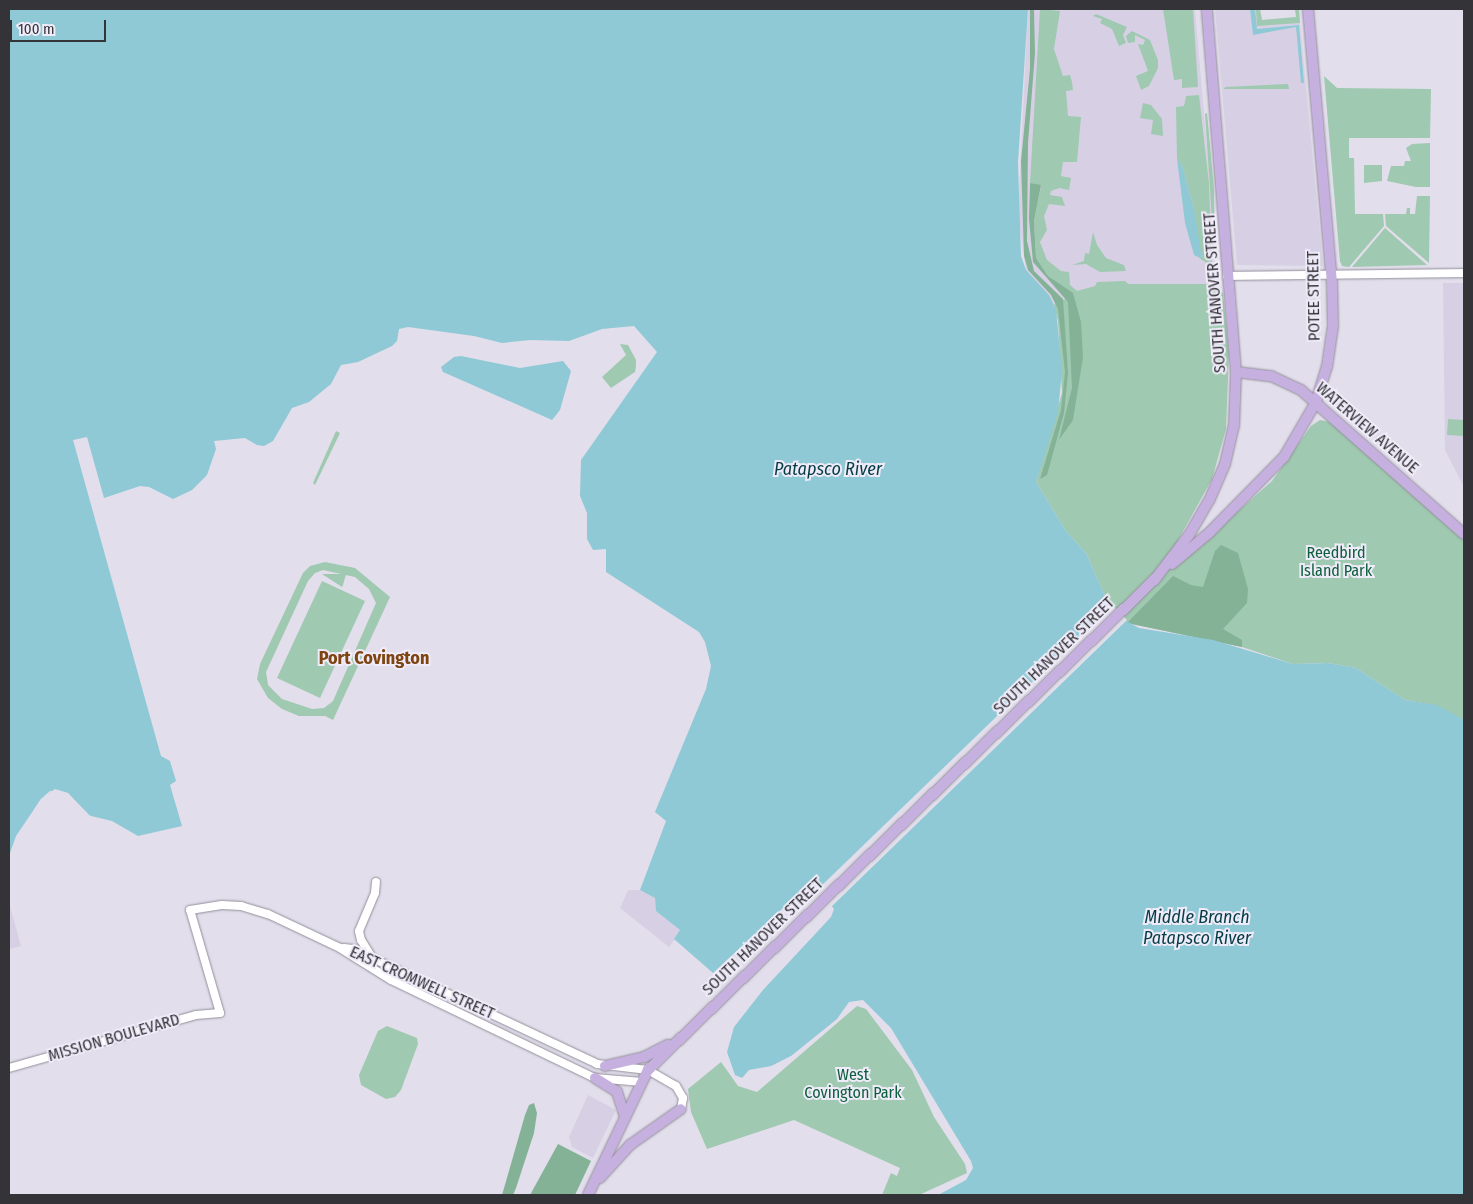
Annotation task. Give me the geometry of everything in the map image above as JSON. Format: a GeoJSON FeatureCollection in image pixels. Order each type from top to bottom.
{"type":"FeatureCollection","features":[{"type":"Feature","properties":{"kind":"main road","name":"SOUTH HANOVER STREET"},"geometry":{"type":"LineString","coordinates":[[588,1195],[648,1070],[1156,578],[1189,535],[1218,481],[1234,426],[1236,372],[1227,276],[1223,190],[1208,9]]}},
{"type":"Feature","properties":{"kind":"main road","name":"POTEE STREET"},"geometry":{"type":"LineString","coordinates":[[1156,578],[1209,533],[1269,475],[1296,438],[1316,402],[1331,347],[1331,275],[1308,9]]}},
{"type":"Feature","properties":{"kind":"main road","name":"WATERVIEW AVENUE"},"geometry":{"type":"LineString","coordinates":[[1236,372],[1271,376],[1302,390],[1464,534]]}},
{"type":"Feature","properties":{"kind":"main road"},"geometry":{"type":"LineString","coordinates":[[605,1066],[644,1057],[676,1042]]}},
{"type":"Feature","properties":{"kind":"main road"},"geometry":{"type":"LineString","coordinates":[[595,1078],[617,1092],[625,1117]]}},
{"type":"Feature","properties":{"kind":"main road"},"geometry":{"type":"LineString","coordinates":[[588,1195],[626,1148],[681,1109]]}},
{"type":"Feature","properties":{"kind":"street"},"geometry":{"type":"LineString","coordinates":[[1227,276],[1464,273]]}},
{"type":"Feature","properties":{"kind":"street"},"geometry":{"type":"LineString","coordinates":[[373,959],[361,940],[359,931],[375,894],[376,882]]}},
{"type":"Feature","properties":{"kind":"street","name":"MISSION BOULEVARD"},"geometry":{"type":"LineString","coordinates":[[9,1068],[196,1015],[220,1013],[190,910],[222,905],[253,908],[340,948]]}},
{"type":"Feature","properties":{"kind":"street","name":"EAST CROMWELL STREET"},"geometry":{"type":"LineString","coordinates":[[340,948],[353,949],[605,1066],[648,1070]]}},
{"type":"Feature","properties":{"kind":"street","name":"EAST CROMWELL STREET"},"geometry":{"type":"LineString","coordinates":[[340,948],[391,980],[595,1078],[642,1082]]}},
{"type":"Feature","properties":{"kind":"street"},"geometry":{"type":"LineString","coordinates":[[648,1070],[676,1086],[684,1098],[681,1109]]}},
{"type":"Feature","properties":{"kind":"shaded area"},"geometry":{"type":"Polygon","coordinates":[[[1028,9],[1195,9],[1212,206],[1214,284],[1100,284],[1054,304],[1026,270],[1018,213],[1028,9]]]}},
{"type":"Feature","properties":{"kind":"shaded area"},"geometry":{"type":"Polygon","coordinates":[[[1215,9],[1256,9],[1258,23],[1300,23],[1323,266],[1237,265],[1215,9]]]}},
{"type":"Feature","properties":{"kind":"shaded area"},"geometry":{"type":"Polygon","coordinates":[[[1443,283],[1464,283],[1464,487],[1445,450],[1443,283]]]}},
{"type":"Feature","properties":{"kind":"shaded area"},"geometry":{"type":"Polygon","coordinates":[[[628,890],[640,890],[655,898],[657,911],[681,931],[669,947],[620,908],[628,890]]]}},
{"type":"Feature","properties":{"kind":"shaded area"},"geometry":{"type":"Polygon","coordinates":[[[9,903],[21,946],[9,949],[9,903]]]}},
{"type":"Feature","properties":{"kind":"shaded area"},"geometry":{"type":"Polygon","coordinates":[[[588,1095],[616,1110],[593,1158],[572,1147],[569,1137],[588,1095]]]}},
{"type":"Feature","properties":{"kind":"green space"},"geometry":{"type":"Polygon","coordinates":[[[1030,9],[1034,9],[1035,53],[1028,143],[1027,241],[1034,271],[1063,299],[1068,373],[1064,413],[1047,475],[1040,479],[1061,410],[1065,372],[1058,309],[1051,295],[1028,270],[1024,256],[1021,161],[1030,69],[1030,9]]]}},
{"type":"Feature","properties":{"kind":"green space","name":"Reedbird Island Park"},"geometry":{"type":"Polygon","coordinates":[[[1040,9],[1060,11],[1054,49],[1063,76],[1070,75],[1072,82],[1073,90],[1066,91],[1068,116],[1081,117],[1077,162],[1063,162],[1061,176],[1071,178],[1069,190],[1059,188],[1051,191],[1050,195],[1062,197],[1065,206],[1049,204],[1044,216],[1047,230],[1040,242],[1047,260],[1061,271],[1069,272],[1070,285],[1077,291],[1095,286],[1097,282],[1125,281],[1128,284],[1214,284],[1223,293],[1229,353],[1226,429],[1212,479],[1176,544],[1189,555],[1272,481],[1311,426],[1320,420],[1330,422],[1464,539],[1464,720],[1428,704],[1405,700],[1356,668],[1328,663],[1293,664],[1242,647],[1127,623],[1109,605],[1086,553],[1066,531],[1036,482],[1062,393],[1058,321],[1054,304],[1074,295],[1048,276],[1036,258],[1034,221],[1041,186],[1030,183],[1040,9]]]}},
{"type":"Feature","properties":{"kind":"green space"},"geometry":{"type":"Polygon","coordinates":[[[1163,9],[1193,9],[1198,87],[1182,88],[1182,79],[1174,80],[1163,9]]]}},
{"type":"Feature","properties":{"kind":"green space"},"geometry":{"type":"Polygon","coordinates":[[[1256,9],[1260,9],[1262,20],[1296,17],[1295,9],[1299,9],[1300,23],[1257,26],[1256,9]]]}},
{"type":"Feature","properties":{"kind":"green space"},"geometry":{"type":"Polygon","coordinates":[[[1096,14],[1127,27],[1123,35],[1126,43],[1119,46],[1112,29],[1100,23],[1102,19],[1093,16],[1096,14]]]}},
{"type":"Feature","properties":{"kind":"green space"},"geometry":{"type":"Polygon","coordinates":[[[1132,31],[1150,40],[1158,60],[1158,68],[1149,86],[1141,90],[1136,76],[1148,71],[1138,44],[1143,45],[1145,40],[1135,35],[1135,42],[1128,43],[1126,36],[1132,31]]]}},
{"type":"Feature","properties":{"kind":"green space"},"geometry":{"type":"Polygon","coordinates":[[[1324,76],[1337,88],[1431,89],[1430,138],[1349,138],[1349,158],[1354,158],[1355,214],[1383,214],[1384,226],[1349,267],[1342,266],[1340,261],[1324,76]]]}},
{"type":"Feature","properties":{"kind":"green space"},"geometry":{"type":"Polygon","coordinates":[[[1288,84],[1289,89],[1224,89],[1225,87],[1288,84]]]}},
{"type":"Feature","properties":{"kind":"green space"},"geometry":{"type":"Polygon","coordinates":[[[1199,95],[1209,184],[1212,266],[1199,258],[1202,257],[1196,237],[1194,209],[1182,166],[1177,159],[1176,107],[1184,106],[1186,96],[1199,95]]]}},
{"type":"Feature","properties":{"kind":"green space"},"geometry":{"type":"Polygon","coordinates":[[[1143,103],[1151,105],[1162,119],[1163,136],[1151,134],[1153,120],[1140,118],[1143,103]]]}},
{"type":"Feature","properties":{"kind":"green space"},"geometry":{"type":"Polygon","coordinates":[[[1207,113],[1214,189],[1215,265],[1205,114],[1207,113]]]}},
{"type":"Feature","properties":{"kind":"green space"},"geometry":{"type":"Polygon","coordinates":[[[1430,143],[1430,187],[1416,187],[1387,181],[1391,166],[1404,166],[1405,161],[1411,161],[1406,148],[1412,144],[1430,143]]]}},
{"type":"Feature","properties":{"kind":"green space"},"geometry":{"type":"Polygon","coordinates":[[[1364,165],[1382,165],[1382,181],[1364,183],[1364,165]]]}},
{"type":"Feature","properties":{"kind":"green space"},"geometry":{"type":"Polygon","coordinates":[[[1030,183],[1041,185],[1034,221],[1036,258],[1048,276],[1073,293],[1081,322],[1083,357],[1073,420],[1059,440],[1072,388],[1068,302],[1033,262],[1029,219],[1030,183]]]}},
{"type":"Feature","properties":{"kind":"green space"},"geometry":{"type":"Polygon","coordinates":[[[1417,196],[1430,196],[1429,263],[1386,226],[1385,214],[1406,214],[1407,208],[1410,208],[1410,214],[1415,214],[1417,196]]]}},
{"type":"Feature","properties":{"kind":"green space"},"geometry":{"type":"Polygon","coordinates":[[[1385,228],[1427,265],[1352,267],[1385,228]]]}},
{"type":"Feature","properties":{"kind":"green space"},"geometry":{"type":"Polygon","coordinates":[[[1093,232],[1097,245],[1106,258],[1124,265],[1126,271],[1100,272],[1086,264],[1072,265],[1084,261],[1085,253],[1089,254],[1093,232]]]}},
{"type":"Feature","properties":{"kind":"green space"},"geometry":{"type":"Polygon","coordinates":[[[620,344],[628,345],[636,360],[635,372],[611,388],[602,377],[626,355],[620,344]]]}},
{"type":"Feature","properties":{"kind":"green space"},"geometry":{"type":"Polygon","coordinates":[[[1448,419],[1464,420],[1464,436],[1447,435],[1448,419]]]}},
{"type":"Feature","properties":{"kind":"green space"},"geometry":{"type":"Polygon","coordinates":[[[336,431],[340,433],[315,485],[313,483],[336,431]]]}},
{"type":"Feature","properties":{"kind":"green space"},"geometry":{"type":"Polygon","coordinates":[[[1221,545],[1238,553],[1248,589],[1247,603],[1223,629],[1242,640],[1242,647],[1127,623],[1173,576],[1191,585],[1203,587],[1215,551],[1221,545]]]}},
{"type":"Feature","properties":{"kind":"green space"},"geometry":{"type":"Polygon","coordinates":[[[325,562],[355,568],[390,597],[333,720],[325,716],[299,716],[282,709],[268,698],[257,679],[260,664],[303,573],[310,566],[325,562]],[[323,570],[315,573],[308,581],[266,672],[268,685],[282,699],[312,709],[324,708],[333,701],[376,603],[369,589],[355,577],[323,570]]]}},
{"type":"Feature","properties":{"kind":"green space"},"geometry":{"type":"Polygon","coordinates":[[[322,574],[346,574],[342,587],[322,574]]]}},
{"type":"Feature","properties":{"kind":"green space"},"geometry":{"type":"Polygon","coordinates":[[[322,581],[365,601],[320,698],[277,678],[322,581]]]}},
{"type":"Feature","properties":{"kind":"green space","name":"West Covington Park"},"geometry":{"type":"Polygon","coordinates":[[[857,1006],[866,1009],[912,1070],[934,1117],[965,1164],[967,1173],[919,1195],[882,1195],[891,1173],[897,1176],[900,1168],[794,1120],[707,1149],[691,1112],[688,1089],[721,1062],[738,1086],[757,1092],[857,1006]]]}},
{"type":"Feature","properties":{"kind":"green space"},"geometry":{"type":"Polygon","coordinates":[[[387,1026],[417,1038],[418,1044],[401,1090],[395,1097],[386,1099],[361,1085],[359,1075],[378,1031],[387,1026]]]}},
{"type":"Feature","properties":{"kind":"green space"},"geometry":{"type":"Polygon","coordinates":[[[534,1103],[537,1113],[534,1133],[516,1188],[513,1195],[502,1195],[525,1115],[529,1105],[534,1103]]]}},
{"type":"Feature","properties":{"kind":"green space"},"geometry":{"type":"Polygon","coordinates":[[[558,1144],[591,1161],[575,1195],[530,1195],[558,1144]]]}},
{"type":"Feature","properties":{"kind":"water","name":"Patapsco River"},"geometry":{"type":"Polygon","coordinates":[[[9,9],[1028,9],[1018,162],[1021,256],[1026,270],[1049,295],[1056,309],[1062,371],[1058,412],[1036,482],[1066,531],[1086,553],[1109,605],[1117,616],[1139,628],[1213,640],[1293,664],[1328,663],[1356,668],[1405,700],[1437,705],[1464,720],[1464,1195],[938,1195],[966,1180],[973,1168],[971,1161],[891,1028],[863,1000],[849,1002],[837,1019],[791,1056],[771,1066],[749,1070],[742,1078],[735,1075],[727,1052],[734,1027],[763,990],[831,917],[834,909],[818,888],[808,885],[713,973],[674,939],[680,930],[656,911],[655,898],[640,890],[666,821],[655,812],[706,689],[711,666],[705,642],[699,632],[606,572],[606,549],[593,550],[587,539],[587,513],[580,496],[581,460],[657,352],[634,326],[602,329],[569,341],[530,340],[502,343],[474,336],[408,327],[399,329],[397,341],[392,346],[358,362],[341,365],[331,384],[309,402],[292,408],[273,441],[264,446],[257,445],[245,438],[214,441],[216,449],[207,475],[192,490],[173,499],[149,487],[140,486],[104,498],[87,437],[73,440],[161,756],[170,761],[176,781],[170,785],[182,826],[138,836],[112,821],[87,815],[68,793],[50,791],[41,799],[16,836],[9,856],[9,9]]]}},
{"type":"Feature","properties":{"kind":"water"},"geometry":{"type":"Polygon","coordinates":[[[1250,9],[1255,9],[1257,29],[1299,25],[1304,83],[1301,83],[1296,27],[1253,35],[1250,9]]]}},
{"type":"Feature","properties":{"kind":"water"},"geometry":{"type":"Polygon","coordinates":[[[1177,159],[1182,166],[1194,209],[1202,259],[1194,255],[1185,223],[1177,159]]]}},
{"type":"Feature","properties":{"kind":"water"},"geometry":{"type":"Polygon","coordinates":[[[461,356],[520,368],[563,361],[571,371],[560,410],[552,420],[443,372],[441,367],[454,357],[461,356]]]}},
{"type":"Feature","properties":{"kind":"pier"},"geometry":{"type":"Polygon","coordinates":[[[1112,605],[1127,620],[830,908],[817,890],[1112,605]]]}},
{"type":"Feature","properties":{"kind":"pier"},"geometry":{"type":"Polygon","coordinates":[[[55,789],[68,793],[95,821],[85,817],[66,795],[56,792],[51,793],[33,811],[41,799],[55,789]]]}},
{"type":"Feature","properties":{"kind":"district","name":"Port Covington"},"geometry":{"type":"Point","coordinates":[374,658]}},
{"type":"Feature","properties":{"kind":"water label","name":"Middle Branch Patapsco River"},"geometry":{"type":"Point","coordinates":[1197,928]}}]}
